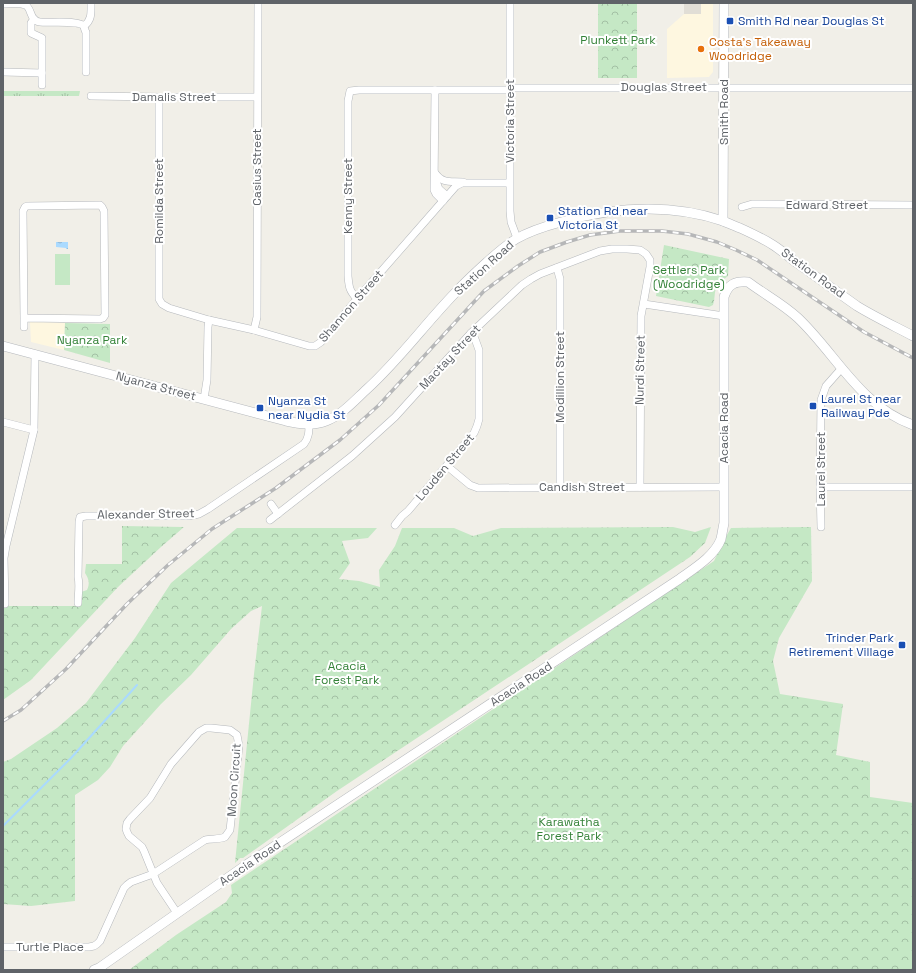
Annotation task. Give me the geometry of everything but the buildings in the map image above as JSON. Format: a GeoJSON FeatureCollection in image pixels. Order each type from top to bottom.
{"type":"FeatureCollection","features":[{"type":"Feature","properties":{"kind":"street"},"geometry":{"type":"LineString","coordinates":[[84,26],[91,18],[91,3]]}},
{"type":"Feature","properties":{"kind":"street","name":"Casius Street"},"geometry":{"type":"LineString","coordinates":[[254,330],[257,317],[258,3]]}},
{"type":"Feature","properties":{"kind":"street","name":"Victoria Street"},"geometry":{"type":"LineString","coordinates":[[510,3],[509,183],[511,222],[517,238]]}},
{"type":"Feature","properties":{"kind":"street","name":"Smith Road"},"geometry":{"type":"LineString","coordinates":[[723,221],[724,3]]}},
{"type":"Feature","properties":{"kind":"street"},"geometry":{"type":"LineString","coordinates":[[3,4],[24,4],[28,7],[34,19],[39,22],[81,24],[84,26],[86,32],[86,72]]}},
{"type":"Feature","properties":{"kind":"street"},"geometry":{"type":"LineString","coordinates":[[34,19],[31,24],[31,33],[42,38],[42,85]]}},
{"type":"Feature","properties":{"kind":"street"},"geometry":{"type":"LineString","coordinates":[[3,72],[42,73]]}},
{"type":"Feature","properties":{"kind":"street","name":"Douglas Street"},"geometry":{"type":"LineString","coordinates":[[350,92],[358,90],[724,87],[913,88]]}},
{"type":"Feature","properties":{"kind":"street"},"geometry":{"type":"LineString","coordinates":[[431,214],[434,205],[435,174],[435,90]]}},
{"type":"Feature","properties":{"kind":"street","name":"Kenny Street"},"geometry":{"type":"LineString","coordinates":[[350,92],[348,101],[348,276],[350,292],[357,299]]}},
{"type":"Feature","properties":{"kind":"street","name":"Damalis Street"},"geometry":{"type":"LineString","coordinates":[[91,96],[257,97]]}},
{"type":"Feature","properties":{"kind":"street","name":"Romilda Street"},"geometry":{"type":"LineString","coordinates":[[159,97],[159,300],[162,304]]}},
{"type":"Feature","properties":{"kind":"street"},"geometry":{"type":"LineString","coordinates":[[435,174],[439,178],[446,181],[467,183]]}},
{"type":"Feature","properties":{"kind":"street"},"geometry":{"type":"LineString","coordinates":[[435,174],[438,187],[445,198]]}},
{"type":"Feature","properties":{"kind":"street","name":"Shannon Street"},"geometry":{"type":"LineString","coordinates":[[162,304],[169,308],[209,320],[254,330],[309,346],[316,346],[456,186],[467,183],[509,183]]}},
{"type":"Feature","properties":{"kind":"street"},"geometry":{"type":"LineString","coordinates":[[434,189],[436,194],[445,198]]}},
{"type":"Feature","properties":{"kind":"street","name":"Edward Street"},"geometry":{"type":"LineString","coordinates":[[742,207],[752,204],[913,205]]}},
{"type":"Feature","properties":{"kind":"street"},"geometry":{"type":"LineString","coordinates":[[24,318],[103,318],[105,315],[104,211],[100,205],[25,207],[23,211],[24,327]]}},
{"type":"Feature","properties":{"kind":"street","name":"Station Road"},"geometry":{"type":"LineString","coordinates":[[309,424],[316,424],[327,420],[337,415],[353,403],[394,362],[454,293],[468,279],[517,238],[549,225],[587,215],[652,208],[677,210],[723,221],[760,237],[775,246],[798,264],[872,315],[913,336]]}},
{"type":"Feature","properties":{"kind":"street","name":"Mactay Street"},"geometry":{"type":"LineString","coordinates":[[270,520],[352,456],[395,417],[471,333],[522,285],[540,274],[600,251],[627,249],[640,250],[646,254]]}},
{"type":"Feature","properties":{"kind":"street","name":"Nurdi Street"},"geometry":{"type":"LineString","coordinates":[[640,487],[641,316],[650,267],[650,260],[646,254]]}},
{"type":"Feature","properties":{"kind":"street","name":"Modillion Street"},"geometry":{"type":"LineString","coordinates":[[557,268],[560,280],[560,487]]}},
{"type":"Feature","properties":{"kind":"street","name":"Acacia Road"},"geometry":{"type":"LineString","coordinates":[[98,969],[246,865],[678,580],[705,560],[721,539],[724,523],[724,297],[726,289],[739,282],[748,282],[797,317],[808,328],[841,369]]}},
{"type":"Feature","properties":{"kind":"street"},"geometry":{"type":"LineString","coordinates":[[644,304],[724,316]]}},
{"type":"Feature","properties":{"kind":"street"},"geometry":{"type":"LineString","coordinates":[[204,399],[208,380],[209,320]]}},
{"type":"Feature","properties":{"kind":"street","name":"Louden Street"},"geometry":{"type":"LineString","coordinates":[[395,525],[447,466],[478,426],[479,350],[475,338],[471,333]]}},
{"type":"Feature","properties":{"kind":"street","name":"Nyanza Street"},"geometry":{"type":"LineString","coordinates":[[3,346],[286,421],[298,424],[309,424]]}},
{"type":"Feature","properties":{"kind":"street"},"geometry":{"type":"LineString","coordinates":[[5,604],[4,558],[6,546],[34,430],[35,354]]}},
{"type":"Feature","properties":{"kind":"street"},"geometry":{"type":"LineString","coordinates":[[841,369],[860,390],[878,405],[913,425]]}},
{"type":"Feature","properties":{"kind":"street","name":"Laurel Street"},"geometry":{"type":"LineString","coordinates":[[821,527],[821,400],[826,386],[841,369]]}},
{"type":"Feature","properties":{"kind":"street"},"geometry":{"type":"LineString","coordinates":[[3,422],[34,430]]}},
{"type":"Feature","properties":{"kind":"street","name":"Alexander Street"},"geometry":{"type":"LineString","coordinates":[[78,603],[78,591],[80,584],[78,577],[80,518],[86,516],[189,516],[199,514],[304,444],[307,440],[309,432],[309,424]]}},
{"type":"Feature","properties":{"kind":"street","name":"Candish Street"},"geometry":{"type":"LineString","coordinates":[[447,466],[470,486],[478,488],[724,488]]}},
{"type":"Feature","properties":{"kind":"street"},"geometry":{"type":"LineString","coordinates":[[820,487],[913,487]]}},
{"type":"Feature","properties":{"kind":"street"},"geometry":{"type":"LineString","coordinates":[[271,504],[278,514]]}},
{"type":"Feature","properties":{"kind":"street","name":"Moon Circuit"},"geometry":{"type":"LineString","coordinates":[[153,874],[205,840],[222,839],[228,835],[230,830],[239,746],[237,735],[234,732],[230,730],[211,728],[206,728],[199,732],[171,764],[150,798],[127,823],[126,829],[129,836],[142,847],[153,874],[177,913]]}},
{"type":"Feature","properties":{"kind":"street","name":"Turtle Place"},"geometry":{"type":"LineString","coordinates":[[3,947],[94,946],[100,940],[124,888],[127,885],[153,874]]}},
{"type":"Feature","properties":{"kind":"shaded area"},"geometry":{"type":"Polygon","coordinates":[[[684,3],[701,3],[701,14],[684,14],[684,3]]]}},
{"type":"Feature","properties":{"kind":"shaded area"},"geometry":{"type":"Polygon","coordinates":[[[701,3],[713,3],[713,72],[709,77],[667,78],[667,29],[684,14],[701,14],[701,3]]]}},
{"type":"Feature","properties":{"kind":"shaded area"},"geometry":{"type":"Polygon","coordinates":[[[30,322],[65,323],[64,350],[31,342],[30,322]]]}},
{"type":"Feature","properties":{"kind":"green space","name":"Plunkett Park"},"geometry":{"type":"Polygon","coordinates":[[[598,3],[637,3],[637,78],[598,78],[598,3]]]}},
{"type":"Feature","properties":{"kind":"green space"},"geometry":{"type":"Polygon","coordinates":[[[3,91],[80,91],[79,96],[3,96],[3,91]]]}},
{"type":"Feature","properties":{"kind":"green space","name":"Settlers Park (Woodridge)"},"geometry":{"type":"Polygon","coordinates":[[[664,245],[729,259],[728,276],[716,288],[713,305],[709,307],[656,296],[664,245]]]}},
{"type":"Feature","properties":{"kind":"green space"},"geometry":{"type":"Polygon","coordinates":[[[55,254],[70,254],[70,285],[55,285],[55,254]]]}},
{"type":"Feature","properties":{"kind":"green space"},"geometry":{"type":"Polygon","coordinates":[[[698,268],[708,271],[703,286],[693,283],[698,268]]]}},
{"type":"Feature","properties":{"kind":"green space","name":"Nyanza Park"},"geometry":{"type":"Polygon","coordinates":[[[65,323],[110,324],[110,363],[64,350],[65,323]]]}},
{"type":"Feature","properties":{"kind":"green space"},"geometry":{"type":"Polygon","coordinates":[[[122,526],[184,527],[118,587],[31,680],[3,700],[3,606],[81,606],[81,592],[87,590],[89,586],[85,573],[86,564],[122,564],[122,526]]]}},
{"type":"Feature","properties":{"kind":"green space","name":"Acacia Forest Park"},"geometry":{"type":"Polygon","coordinates":[[[673,527],[695,532],[711,527],[705,543],[690,557],[337,791],[243,858],[240,858],[235,863],[262,606],[251,611],[231,629],[191,675],[161,704],[123,746],[110,767],[98,780],[75,795],[75,901],[31,906],[3,904],[3,762],[11,759],[57,728],[86,703],[135,638],[171,583],[237,528],[377,528],[368,538],[342,541],[350,563],[339,579],[359,581],[380,587],[379,570],[395,546],[402,528],[454,528],[473,536],[501,528],[673,527]]]}},
{"type":"Feature","properties":{"kind":"green space","name":"Karawatha Forest Park"},"geometry":{"type":"Polygon","coordinates":[[[811,527],[812,581],[779,638],[773,661],[780,694],[843,704],[836,755],[870,762],[870,797],[913,803],[913,970],[129,970],[176,935],[226,902],[232,893],[231,885],[714,561],[731,528],[811,527]]]}},
{"type":"Feature","properties":{"kind":"water"},"geometry":{"type":"Polygon","coordinates":[[[56,242],[68,242],[68,249],[56,247],[56,242]]]}},
{"type":"Feature","properties":{"kind":"waterway"},"geometry":{"type":"LineString","coordinates":[[3,826],[71,758],[137,685]]}},
{"type":"Feature","properties":{"kind":"railway"},"geometry":{"type":"LineString","coordinates":[[3,721],[21,710],[66,669],[127,604],[168,565],[212,529],[276,488],[340,440],[379,405],[484,291],[540,252],[590,235],[620,231],[662,231],[688,234],[717,242],[757,260],[864,332],[913,358]]}},
{"type":"Feature","properties":{"kind":"place","name":"Smith Rd near Douglas St"},"geometry":{"type":"Point","coordinates":[730,21]}},
{"type":"Feature","properties":{"kind":"place","name":"Costa's Takeaway Woodridge"},"geometry":{"type":"Point","coordinates":[701,49]}},
{"type":"Feature","properties":{"kind":"place","name":"Station Rd near Victoria St"},"geometry":{"type":"Point","coordinates":[550,218]}},
{"type":"Feature","properties":{"kind":"place","name":"Laurel St near Railway Pde"},"geometry":{"type":"Point","coordinates":[813,406]}},
{"type":"Feature","properties":{"kind":"place","name":"Nyanza St near Nydia St"},"geometry":{"type":"Point","coordinates":[260,408]}},
{"type":"Feature","properties":{"kind":"place","name":"Trinder Park Retirement Village"},"geometry":{"type":"Point","coordinates":[902,645]}}]}
